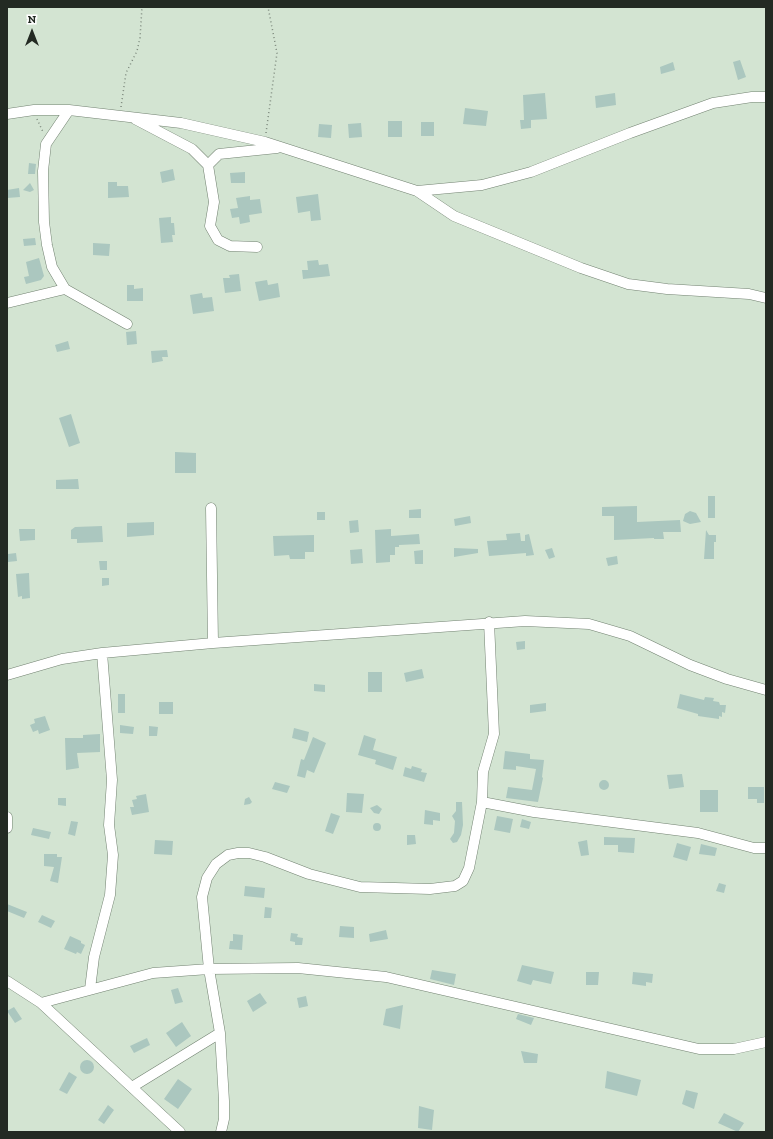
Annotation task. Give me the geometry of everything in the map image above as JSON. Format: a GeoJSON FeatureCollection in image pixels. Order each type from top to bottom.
{"type":"FeatureCollection","features":[{"type":"Feature","properties":{"kind":"street"},"geometry":{"type":"LineString","coordinates":[[416,191],[482,185],[530,172],[630,133],[713,103],[752,97],[766,97]]}},
{"type":"Feature","properties":{"kind":"street"},"geometry":{"type":"LineString","coordinates":[[7,114],[34,110],[69,110],[124,115],[181,123],[265,142],[416,191],[454,216],[581,268],[628,284],[667,289],[749,294],[766,298]]}},
{"type":"Feature","properties":{"kind":"street"},"geometry":{"type":"LineString","coordinates":[[69,110],[46,144],[43,171],[44,222],[52,267],[65,289],[127,324]]}},
{"type":"Feature","properties":{"kind":"street"},"geometry":{"type":"LineString","coordinates":[[124,115],[192,149],[208,165],[214,202],[209,222],[211,230],[224,244],[238,247],[257,247]]}},
{"type":"Feature","properties":{"kind":"street"},"geometry":{"type":"LineString","coordinates":[[208,165],[219,154],[282,148]]}},
{"type":"Feature","properties":{"kind":"street"},"geometry":{"type":"LineString","coordinates":[[7,303],[65,289]]}},
{"type":"Feature","properties":{"kind":"street"},"geometry":{"type":"LineString","coordinates":[[211,508],[213,643]]}},
{"type":"Feature","properties":{"kind":"street"},"geometry":{"type":"LineString","coordinates":[[7,675],[62,659],[102,654],[213,643],[489,622],[525,621],[589,624],[630,636],[690,665],[727,679],[766,690]]}},
{"type":"Feature","properties":{"kind":"street"},"geometry":{"type":"LineString","coordinates":[[221,1132],[224,1120],[224,1101],[220,1033],[209,969],[202,897],[207,878],[216,864],[228,855],[249,853],[265,857],[309,874],[360,887],[430,889],[455,886],[462,881],[469,868],[482,802],[483,772],[494,734],[489,622]]}},
{"type":"Feature","properties":{"kind":"street"},"geometry":{"type":"LineString","coordinates":[[90,989],[94,957],[110,895],[113,855],[109,825],[112,780],[102,654]]}},
{"type":"Feature","properties":{"kind":"street"},"geometry":{"type":"LineString","coordinates":[[482,802],[534,812],[698,833],[754,848],[766,848]]}},
{"type":"Feature","properties":{"kind":"street"},"geometry":{"type":"LineString","coordinates":[[7,817],[7,828]]}},
{"type":"Feature","properties":{"kind":"street"},"geometry":{"type":"LineString","coordinates":[[40,1003],[153,973],[209,969],[298,968],[386,976],[699,1049],[734,1050],[766,1042]]}},
{"type":"Feature","properties":{"kind":"street"},"geometry":{"type":"LineString","coordinates":[[7,981],[40,1003],[180,1132]]}},
{"type":"Feature","properties":{"kind":"street"},"geometry":{"type":"LineString","coordinates":[[132,1087],[220,1033]]}},
{"type":"Feature","properties":{"kind":"path"},"geometry":{"type":"LineString","coordinates":[[124,115],[126,73],[137,51],[140,38],[142,7]]}},
{"type":"Feature","properties":{"kind":"path"},"geometry":{"type":"LineString","coordinates":[[265,142],[274,82],[276,53],[268,7]]}},
{"type":"Feature","properties":{"kind":"path"},"geometry":{"type":"LineString","coordinates":[[34,110],[46,144]]}},
{"type":"Feature","properties":{"kind":"building"},"geometry":{"type":"Polygon","coordinates":[[[740,60],[746,77],[738,80],[733,62],[740,60]]]}},
{"type":"Feature","properties":{"kind":"building"},"geometry":{"type":"Polygon","coordinates":[[[673,62],[675,70],[661,74],[660,67],[673,62]]]}},
{"type":"Feature","properties":{"kind":"building"},"geometry":{"type":"Polygon","coordinates":[[[545,93],[547,119],[531,120],[531,128],[521,129],[520,120],[524,120],[523,95],[545,93]]]}},
{"type":"Feature","properties":{"kind":"building"},"geometry":{"type":"Polygon","coordinates":[[[615,93],[616,105],[596,108],[595,96],[615,93]]]}},
{"type":"Feature","properties":{"kind":"building"},"geometry":{"type":"Polygon","coordinates":[[[465,108],[488,111],[486,126],[463,124],[465,108]]]}},
{"type":"Feature","properties":{"kind":"building"},"geometry":{"type":"Polygon","coordinates":[[[388,121],[402,121],[402,137],[388,137],[388,121]]]}},
{"type":"Feature","properties":{"kind":"building"},"geometry":{"type":"Polygon","coordinates":[[[421,122],[434,122],[434,136],[421,136],[421,122]]]}},
{"type":"Feature","properties":{"kind":"building"},"geometry":{"type":"Polygon","coordinates":[[[361,123],[362,137],[349,138],[348,124],[361,123]]]}},
{"type":"Feature","properties":{"kind":"building"},"geometry":{"type":"Polygon","coordinates":[[[319,124],[332,125],[331,138],[318,137],[319,124]]]}},
{"type":"Feature","properties":{"kind":"building"},"geometry":{"type":"Polygon","coordinates":[[[29,163],[36,164],[35,174],[28,174],[29,163]]]}},
{"type":"Feature","properties":{"kind":"building"},"geometry":{"type":"Polygon","coordinates":[[[173,169],[175,180],[162,183],[160,172],[173,169]]]}},
{"type":"Feature","properties":{"kind":"building"},"geometry":{"type":"Polygon","coordinates":[[[245,172],[245,183],[231,183],[230,173],[245,172]]]}},
{"type":"Feature","properties":{"kind":"building"},"geometry":{"type":"Polygon","coordinates":[[[108,182],[117,182],[117,186],[128,186],[129,197],[108,198],[108,182]]]}},
{"type":"Feature","properties":{"kind":"building"},"geometry":{"type":"Polygon","coordinates":[[[30,183],[34,190],[30,192],[23,190],[30,183]]]}},
{"type":"Feature","properties":{"kind":"building"},"geometry":{"type":"Polygon","coordinates":[[[19,188],[20,197],[7,198],[7,190],[19,188]]]}},
{"type":"Feature","properties":{"kind":"building"},"geometry":{"type":"Polygon","coordinates":[[[318,194],[321,220],[311,221],[310,211],[298,213],[296,197],[318,194]]]}},
{"type":"Feature","properties":{"kind":"building"},"geometry":{"type":"Polygon","coordinates":[[[250,196],[250,200],[260,199],[262,213],[249,215],[250,222],[240,224],[239,217],[232,218],[230,209],[238,208],[236,198],[250,196]]]}},
{"type":"Feature","properties":{"kind":"building"},"geometry":{"type":"Polygon","coordinates":[[[171,217],[171,223],[174,223],[175,235],[172,235],[173,242],[161,243],[159,218],[171,217]]]}},
{"type":"Feature","properties":{"kind":"building"},"geometry":{"type":"Polygon","coordinates":[[[35,238],[36,245],[24,246],[23,239],[35,238]]]}},
{"type":"Feature","properties":{"kind":"building"},"geometry":{"type":"Polygon","coordinates":[[[93,243],[110,244],[109,256],[93,255],[93,243]]]}},
{"type":"Feature","properties":{"kind":"building"},"geometry":{"type":"Polygon","coordinates":[[[39,258],[44,276],[41,280],[26,284],[24,277],[29,276],[26,262],[39,258]]]}},
{"type":"Feature","properties":{"kind":"building"},"geometry":{"type":"Polygon","coordinates":[[[318,260],[319,265],[328,264],[330,276],[303,279],[302,270],[308,270],[307,261],[318,260]]]}},
{"type":"Feature","properties":{"kind":"building"},"geometry":{"type":"Polygon","coordinates":[[[239,274],[241,291],[225,293],[223,278],[230,278],[229,275],[239,274]]]}},
{"type":"Feature","properties":{"kind":"building"},"geometry":{"type":"Polygon","coordinates":[[[267,280],[268,285],[278,283],[280,297],[259,301],[255,282],[267,280]]]}},
{"type":"Feature","properties":{"kind":"building"},"geometry":{"type":"Polygon","coordinates":[[[127,285],[134,285],[134,289],[143,288],[143,301],[127,301],[127,285]]]}},
{"type":"Feature","properties":{"kind":"building"},"geometry":{"type":"Polygon","coordinates":[[[202,293],[203,298],[212,297],[214,311],[193,314],[190,295],[202,293]]]}},
{"type":"Feature","properties":{"kind":"building"},"geometry":{"type":"Polygon","coordinates":[[[136,331],[137,344],[127,345],[126,332],[136,331]]]}},
{"type":"Feature","properties":{"kind":"building"},"geometry":{"type":"Polygon","coordinates":[[[68,341],[70,349],[57,352],[55,345],[68,341]]]}},
{"type":"Feature","properties":{"kind":"building"},"geometry":{"type":"Polygon","coordinates":[[[167,350],[168,357],[162,357],[163,361],[152,363],[151,351],[167,350]]]}},
{"type":"Feature","properties":{"kind":"building"},"geometry":{"type":"Polygon","coordinates":[[[71,414],[80,443],[69,447],[59,418],[71,414]]]}},
{"type":"Feature","properties":{"kind":"building"},"geometry":{"type":"Polygon","coordinates":[[[175,452],[196,453],[196,473],[175,473],[175,452]]]}},
{"type":"Feature","properties":{"kind":"building"},"geometry":{"type":"Polygon","coordinates":[[[78,479],[79,489],[56,489],[56,480],[78,479]]]}},
{"type":"Feature","properties":{"kind":"building"},"geometry":{"type":"Polygon","coordinates":[[[708,496],[715,496],[715,518],[708,518],[708,496]]]}},
{"type":"Feature","properties":{"kind":"building"},"geometry":{"type":"Polygon","coordinates":[[[637,506],[637,522],[680,520],[681,532],[663,532],[664,539],[614,540],[614,516],[602,516],[602,507],[637,506]]]}},
{"type":"Feature","properties":{"kind":"building"},"geometry":{"type":"Polygon","coordinates":[[[421,509],[421,518],[409,518],[409,510],[421,509]]]}},
{"type":"Feature","properties":{"kind":"building"},"geometry":{"type":"Polygon","coordinates":[[[690,511],[696,513],[701,522],[690,524],[683,521],[685,514],[690,511]]]}},
{"type":"Feature","properties":{"kind":"building"},"geometry":{"type":"Polygon","coordinates":[[[317,512],[325,512],[325,520],[317,520],[317,512]]]}},
{"type":"Feature","properties":{"kind":"building"},"geometry":{"type":"Polygon","coordinates":[[[470,516],[471,523],[455,526],[454,519],[470,516]]]}},
{"type":"Feature","properties":{"kind":"building"},"geometry":{"type":"Polygon","coordinates":[[[358,520],[359,532],[350,533],[349,521],[358,520]]]}},
{"type":"Feature","properties":{"kind":"building"},"geometry":{"type":"Polygon","coordinates":[[[154,522],[154,535],[127,537],[127,523],[154,522]]]}},
{"type":"Feature","properties":{"kind":"building"},"geometry":{"type":"Polygon","coordinates":[[[102,526],[103,542],[77,543],[77,539],[71,539],[71,530],[75,527],[102,526]]]}},
{"type":"Feature","properties":{"kind":"building"},"geometry":{"type":"Polygon","coordinates":[[[19,529],[35,529],[35,540],[20,541],[19,529]]]}},
{"type":"Feature","properties":{"kind":"building"},"geometry":{"type":"Polygon","coordinates":[[[391,529],[391,536],[419,534],[420,544],[399,545],[399,547],[395,547],[395,555],[390,555],[390,562],[376,563],[375,530],[391,529]]]}},
{"type":"Feature","properties":{"kind":"building"},"geometry":{"type":"Polygon","coordinates":[[[706,530],[709,535],[716,535],[716,542],[714,542],[714,559],[704,559],[706,530]]]}},
{"type":"Feature","properties":{"kind":"building"},"geometry":{"type":"Polygon","coordinates":[[[520,533],[521,541],[525,541],[525,535],[529,534],[534,555],[526,556],[526,553],[489,556],[487,541],[507,540],[506,534],[520,533]]]}},
{"type":"Feature","properties":{"kind":"building"},"geometry":{"type":"Polygon","coordinates":[[[314,535],[314,552],[305,552],[305,559],[290,559],[289,555],[274,556],[273,536],[314,535]]]}},
{"type":"Feature","properties":{"kind":"building"},"geometry":{"type":"Polygon","coordinates":[[[454,548],[478,549],[478,553],[454,557],[454,548]]]}},
{"type":"Feature","properties":{"kind":"building"},"geometry":{"type":"Polygon","coordinates":[[[552,548],[555,557],[549,559],[545,550],[552,548]]]}},
{"type":"Feature","properties":{"kind":"building"},"geometry":{"type":"Polygon","coordinates":[[[362,549],[363,563],[351,564],[350,550],[362,549]]]}},
{"type":"Feature","properties":{"kind":"building"},"geometry":{"type":"Polygon","coordinates":[[[423,550],[423,564],[415,564],[414,551],[423,550]]]}},
{"type":"Feature","properties":{"kind":"building"},"geometry":{"type":"Polygon","coordinates":[[[16,553],[17,561],[8,562],[8,554],[16,553]]]}},
{"type":"Feature","properties":{"kind":"building"},"geometry":{"type":"Polygon","coordinates":[[[617,556],[618,564],[608,566],[606,558],[617,556]]]}},
{"type":"Feature","properties":{"kind":"building"},"geometry":{"type":"Polygon","coordinates":[[[99,561],[107,561],[107,570],[100,570],[99,561]]]}},
{"type":"Feature","properties":{"kind":"building"},"geometry":{"type":"Polygon","coordinates":[[[29,573],[30,598],[22,599],[22,596],[18,597],[16,574],[29,573]]]}},
{"type":"Feature","properties":{"kind":"building"},"geometry":{"type":"Polygon","coordinates":[[[102,578],[109,578],[109,585],[102,586],[102,578]]]}},
{"type":"Feature","properties":{"kind":"building"},"geometry":{"type":"Polygon","coordinates":[[[525,641],[525,649],[517,650],[516,642],[525,641]]]}},
{"type":"Feature","properties":{"kind":"building"},"geometry":{"type":"Polygon","coordinates":[[[422,669],[424,678],[406,682],[404,673],[422,669]]]}},
{"type":"Feature","properties":{"kind":"building"},"geometry":{"type":"Polygon","coordinates":[[[368,672],[382,672],[382,692],[368,692],[368,672]]]}},
{"type":"Feature","properties":{"kind":"building"},"geometry":{"type":"Polygon","coordinates":[[[314,684],[325,685],[325,692],[314,691],[314,684]]]}},
{"type":"Feature","properties":{"kind":"building"},"geometry":{"type":"Polygon","coordinates":[[[118,694],[125,694],[125,713],[118,713],[118,694]]]}},
{"type":"Feature","properties":{"kind":"building"},"geometry":{"type":"Polygon","coordinates":[[[680,694],[704,700],[705,697],[714,698],[713,701],[719,702],[720,705],[726,705],[725,713],[722,712],[722,717],[719,716],[719,719],[698,716],[698,714],[677,708],[680,694]]]}},
{"type":"Feature","properties":{"kind":"building"},"geometry":{"type":"Polygon","coordinates":[[[159,702],[173,702],[173,714],[159,714],[159,702]]]}},
{"type":"Feature","properties":{"kind":"building"},"geometry":{"type":"Polygon","coordinates":[[[546,703],[546,711],[530,713],[530,705],[546,703]]]}},
{"type":"Feature","properties":{"kind":"building"},"geometry":{"type":"Polygon","coordinates":[[[45,716],[50,730],[39,734],[38,730],[33,732],[30,725],[35,723],[34,719],[45,716]]]}},
{"type":"Feature","properties":{"kind":"building"},"geometry":{"type":"Polygon","coordinates":[[[120,725],[134,727],[133,734],[120,733],[120,725]]]}},
{"type":"Feature","properties":{"kind":"building"},"geometry":{"type":"Polygon","coordinates":[[[149,726],[158,727],[157,736],[149,736],[149,726]]]}},
{"type":"Feature","properties":{"kind":"building"},"geometry":{"type":"Polygon","coordinates":[[[294,728],[309,732],[307,742],[292,738],[294,728]]]}},
{"type":"Feature","properties":{"kind":"building"},"geometry":{"type":"Polygon","coordinates":[[[100,734],[100,752],[77,753],[79,768],[66,770],[65,738],[83,738],[83,735],[100,734]]]}},
{"type":"Feature","properties":{"kind":"building"},"geometry":{"type":"Polygon","coordinates":[[[364,735],[376,739],[373,750],[397,757],[393,770],[375,764],[376,760],[358,755],[364,735]]]}},
{"type":"Feature","properties":{"kind":"building"},"geometry":{"type":"Polygon","coordinates":[[[313,737],[326,743],[314,773],[307,770],[305,778],[297,776],[301,759],[304,760],[313,737]]]}},
{"type":"Feature","properties":{"kind":"building"},"geometry":{"type":"Polygon","coordinates":[[[505,751],[530,754],[530,759],[544,760],[543,778],[538,802],[506,798],[508,787],[532,790],[536,769],[516,766],[516,770],[503,769],[505,751]]]}},
{"type":"Feature","properties":{"kind":"building"},"geometry":{"type":"Polygon","coordinates":[[[412,766],[422,769],[421,772],[427,773],[424,782],[403,776],[405,767],[411,769],[412,766]]]}},
{"type":"Feature","properties":{"kind":"building"},"geometry":{"type":"Polygon","coordinates":[[[682,774],[684,787],[669,789],[667,775],[682,774]]]}},
{"type":"Feature","properties":{"kind":"building"},"geometry":{"type":"Polygon","coordinates":[[[602,780],[606,780],[608,781],[608,789],[602,790],[599,787],[599,783],[602,780]]]}},
{"type":"Feature","properties":{"kind":"building"},"geometry":{"type":"Polygon","coordinates":[[[275,782],[290,786],[287,793],[272,789],[275,782]]]}},
{"type":"Feature","properties":{"kind":"building"},"geometry":{"type":"Polygon","coordinates":[[[748,787],[764,787],[764,803],[757,803],[757,799],[748,799],[748,787]]]}},
{"type":"Feature","properties":{"kind":"building"},"geometry":{"type":"Polygon","coordinates":[[[700,790],[718,790],[718,812],[700,812],[700,790]]]}},
{"type":"Feature","properties":{"kind":"building"},"geometry":{"type":"Polygon","coordinates":[[[347,793],[364,794],[362,813],[346,812],[347,793]]]}},
{"type":"Feature","properties":{"kind":"building"},"geometry":{"type":"Polygon","coordinates":[[[146,794],[149,812],[132,815],[130,807],[134,807],[132,800],[137,799],[136,796],[146,794]]]}},
{"type":"Feature","properties":{"kind":"building"},"geometry":{"type":"Polygon","coordinates":[[[249,797],[252,802],[244,805],[245,799],[249,797]]]}},
{"type":"Feature","properties":{"kind":"building"},"geometry":{"type":"Polygon","coordinates":[[[58,798],[66,798],[66,806],[58,805],[58,798]]]}},
{"type":"Feature","properties":{"kind":"building"},"geometry":{"type":"Polygon","coordinates":[[[456,802],[462,802],[463,825],[461,835],[457,842],[453,843],[450,839],[454,833],[455,821],[452,816],[456,811],[456,802]]]}},
{"type":"Feature","properties":{"kind":"building"},"geometry":{"type":"Polygon","coordinates":[[[377,805],[382,809],[379,814],[374,813],[370,808],[377,805]]]}},
{"type":"Feature","properties":{"kind":"building"},"geometry":{"type":"Polygon","coordinates":[[[425,810],[440,813],[440,821],[433,820],[433,825],[424,824],[425,810]]]}},
{"type":"Feature","properties":{"kind":"building"},"geometry":{"type":"Polygon","coordinates":[[[331,813],[340,816],[333,834],[325,831],[331,813]]]}},
{"type":"Feature","properties":{"kind":"building"},"geometry":{"type":"Polygon","coordinates":[[[497,816],[513,819],[510,833],[494,830],[497,816]]]}},
{"type":"Feature","properties":{"kind":"building"},"geometry":{"type":"Polygon","coordinates":[[[522,819],[531,822],[529,829],[520,827],[522,819]]]}},
{"type":"Feature","properties":{"kind":"building"},"geometry":{"type":"Polygon","coordinates":[[[71,821],[78,822],[75,836],[68,834],[71,821]]]}},
{"type":"Feature","properties":{"kind":"building"},"geometry":{"type":"Polygon","coordinates":[[[377,823],[380,824],[380,830],[377,831],[374,830],[373,827],[374,824],[377,823]]]}},
{"type":"Feature","properties":{"kind":"building"},"geometry":{"type":"Polygon","coordinates":[[[33,828],[51,832],[49,839],[31,835],[33,828]]]}},
{"type":"Feature","properties":{"kind":"building"},"geometry":{"type":"Polygon","coordinates":[[[407,835],[415,835],[416,844],[407,845],[407,835]]]}},
{"type":"Feature","properties":{"kind":"building"},"geometry":{"type":"Polygon","coordinates":[[[604,837],[635,838],[634,853],[618,852],[618,845],[604,845],[604,837]]]}},
{"type":"Feature","properties":{"kind":"building"},"geometry":{"type":"Polygon","coordinates":[[[155,840],[173,841],[172,855],[154,854],[155,840]]]}},
{"type":"Feature","properties":{"kind":"building"},"geometry":{"type":"Polygon","coordinates":[[[587,840],[589,855],[581,856],[578,842],[587,840]]]}},
{"type":"Feature","properties":{"kind":"building"},"geometry":{"type":"Polygon","coordinates":[[[677,843],[691,847],[687,861],[673,857],[677,843]]]}},
{"type":"Feature","properties":{"kind":"building"},"geometry":{"type":"Polygon","coordinates":[[[701,844],[717,848],[715,856],[699,854],[701,844]]]}},
{"type":"Feature","properties":{"kind":"building"},"geometry":{"type":"Polygon","coordinates":[[[44,854],[57,854],[57,857],[62,857],[58,883],[50,881],[54,867],[44,866],[44,854]]]}},
{"type":"Feature","properties":{"kind":"building"},"geometry":{"type":"Polygon","coordinates":[[[719,883],[726,885],[724,893],[716,891],[719,883]]]}},
{"type":"Feature","properties":{"kind":"building"},"geometry":{"type":"Polygon","coordinates":[[[245,886],[265,888],[264,898],[244,896],[245,886]]]}},
{"type":"Feature","properties":{"kind":"building"},"geometry":{"type":"Polygon","coordinates":[[[7,904],[27,912],[24,918],[7,911],[7,904]]]}},
{"type":"Feature","properties":{"kind":"building"},"geometry":{"type":"Polygon","coordinates":[[[265,907],[272,908],[271,918],[264,918],[265,907]]]}},
{"type":"Feature","properties":{"kind":"building"},"geometry":{"type":"Polygon","coordinates":[[[42,915],[55,921],[51,928],[38,922],[42,915]]]}},
{"type":"Feature","properties":{"kind":"building"},"geometry":{"type":"Polygon","coordinates":[[[340,926],[354,927],[354,938],[339,937],[340,926]]]}},
{"type":"Feature","properties":{"kind":"building"},"geometry":{"type":"Polygon","coordinates":[[[386,930],[388,939],[370,942],[369,934],[386,930]]]}},
{"type":"Feature","properties":{"kind":"building"},"geometry":{"type":"Polygon","coordinates":[[[291,933],[298,934],[297,937],[303,938],[302,945],[295,945],[295,942],[290,941],[291,933]]]}},
{"type":"Feature","properties":{"kind":"building"},"geometry":{"type":"Polygon","coordinates":[[[233,934],[243,935],[242,950],[229,949],[230,941],[233,941],[233,934]]]}},
{"type":"Feature","properties":{"kind":"building"},"geometry":{"type":"Polygon","coordinates":[[[70,936],[81,941],[81,943],[85,945],[81,954],[77,952],[76,954],[64,949],[70,936]]]}},
{"type":"Feature","properties":{"kind":"building"},"geometry":{"type":"Polygon","coordinates":[[[522,965],[554,972],[551,984],[533,980],[531,985],[517,981],[522,965]]]}},
{"type":"Feature","properties":{"kind":"building"},"geometry":{"type":"Polygon","coordinates":[[[432,970],[456,974],[454,985],[430,979],[432,970]]]}},
{"type":"Feature","properties":{"kind":"building"},"geometry":{"type":"Polygon","coordinates":[[[586,972],[599,972],[598,985],[586,985],[586,972]]]}},
{"type":"Feature","properties":{"kind":"building"},"geometry":{"type":"Polygon","coordinates":[[[633,972],[653,974],[652,983],[646,982],[646,986],[632,984],[633,972]]]}},
{"type":"Feature","properties":{"kind":"building"},"geometry":{"type":"Polygon","coordinates":[[[178,988],[183,1002],[175,1004],[171,990],[178,988]]]}},
{"type":"Feature","properties":{"kind":"building"},"geometry":{"type":"Polygon","coordinates":[[[260,993],[267,1003],[253,1012],[247,1001],[260,993]]]}},
{"type":"Feature","properties":{"kind":"building"},"geometry":{"type":"Polygon","coordinates":[[[306,996],[308,1006],[299,1008],[297,998],[306,996]]]}},
{"type":"Feature","properties":{"kind":"building"},"geometry":{"type":"Polygon","coordinates":[[[403,1005],[400,1029],[383,1025],[386,1009],[403,1005]]]}},
{"type":"Feature","properties":{"kind":"building"},"geometry":{"type":"Polygon","coordinates":[[[14,1007],[22,1019],[15,1023],[7,1011],[14,1007]]]}},
{"type":"Feature","properties":{"kind":"building"},"geometry":{"type":"Polygon","coordinates":[[[518,1014],[534,1018],[531,1025],[516,1019],[518,1014]]]}},
{"type":"Feature","properties":{"kind":"building"},"geometry":{"type":"Polygon","coordinates":[[[182,1022],[191,1036],[176,1047],[166,1033],[182,1022]]]}},
{"type":"Feature","properties":{"kind":"building"},"geometry":{"type":"Polygon","coordinates":[[[147,1038],[150,1045],[134,1053],[130,1046],[147,1038]]]}},
{"type":"Feature","properties":{"kind":"building"},"geometry":{"type":"Polygon","coordinates":[[[521,1051],[538,1054],[537,1063],[524,1063],[521,1051]]]}},
{"type":"Feature","properties":{"kind":"building"},"geometry":{"type":"Polygon","coordinates":[[[87,1060],[92,1062],[94,1067],[92,1072],[87,1074],[82,1072],[80,1067],[82,1062],[87,1060]]]}},
{"type":"Feature","properties":{"kind":"building"},"geometry":{"type":"Polygon","coordinates":[[[607,1071],[641,1080],[637,1096],[605,1088],[607,1071]]]}},
{"type":"Feature","properties":{"kind":"building"},"geometry":{"type":"Polygon","coordinates":[[[69,1072],[77,1077],[67,1094],[59,1090],[69,1072]]]}},
{"type":"Feature","properties":{"kind":"building"},"geometry":{"type":"Polygon","coordinates":[[[178,1079],[192,1089],[178,1109],[164,1099],[178,1079]]]}},
{"type":"Feature","properties":{"kind":"building"},"geometry":{"type":"Polygon","coordinates":[[[686,1090],[698,1093],[694,1109],[682,1104],[686,1090]]]}},
{"type":"Feature","properties":{"kind":"building"},"geometry":{"type":"Polygon","coordinates":[[[108,1105],[114,1110],[104,1124],[98,1120],[108,1105]]]}},
{"type":"Feature","properties":{"kind":"building"},"geometry":{"type":"Polygon","coordinates":[[[419,1106],[434,1110],[432,1130],[418,1128],[419,1106]]]}},
{"type":"Feature","properties":{"kind":"building"},"geometry":{"type":"Polygon","coordinates":[[[724,1113],[744,1123],[738,1132],[718,1123],[724,1113]]]}}]}
